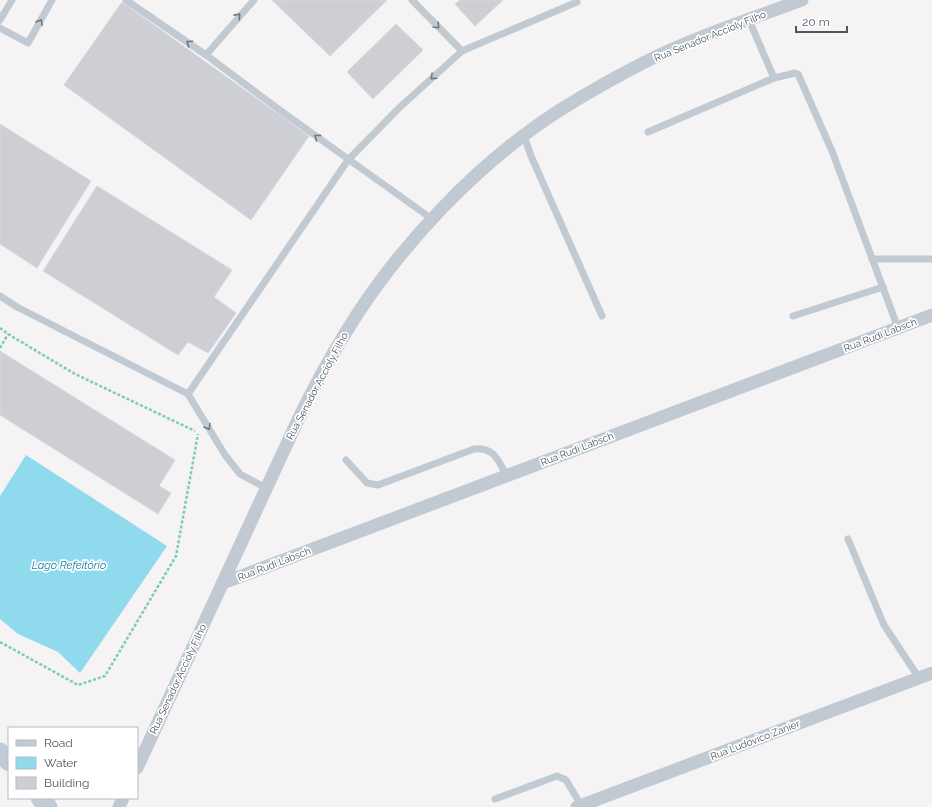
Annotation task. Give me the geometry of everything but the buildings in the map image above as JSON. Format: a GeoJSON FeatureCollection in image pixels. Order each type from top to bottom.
{"type":"FeatureCollection","features":[{"type":"Feature","properties":{"kind":"main road"},"geometry":{"type":"LineString","coordinates":[[0,752],[8,761]]}},
{"type":"Feature","properties":{"kind":"main road"},"geometry":{"type":"LineString","coordinates":[[41,799],[48,807]]}},
{"type":"Feature","properties":{"kind":"street","name":"Rua Senador Accioly Filho"},"geometry":{"type":"LineString","coordinates":[[138,766],[266,488],[321,374],[346,331],[405,250],[465,185],[524,136],[566,107],[650,60],[695,40],[802,0]]}},
{"type":"Feature","properties":{"kind":"street","name":"Rua Rudi Labsch"},"geometry":{"type":"LineString","coordinates":[[223,583],[932,316]]}},
{"type":"Feature","properties":{"kind":"street","name":"Rua Ludovico Zanier"},"geometry":{"type":"LineString","coordinates":[[579,806],[932,673]]}},
{"type":"Feature","properties":{"kind":"lane"},"geometry":{"type":"LineString","coordinates":[[0,20],[12,0]]}},
{"type":"Feature","properties":{"kind":"lane"},"geometry":{"type":"LineString","coordinates":[[0,28],[28,43],[52,0]]}},
{"type":"Feature","properties":{"kind":"lane"},"geometry":{"type":"LineString","coordinates":[[126,0],[206,55],[348,160],[432,219]]}},
{"type":"Feature","properties":{"kind":"lane"},"geometry":{"type":"LineString","coordinates":[[206,55],[254,0]]}},
{"type":"Feature","properties":{"kind":"lane"},"geometry":{"type":"LineString","coordinates":[[412,0],[462,51]]}},
{"type":"Feature","properties":{"kind":"lane"},"geometry":{"type":"LineString","coordinates":[[188,394],[348,160],[399,108],[462,51],[577,2],[576,0]]}},
{"type":"Feature","properties":{"kind":"lane"},"geometry":{"type":"LineString","coordinates":[[749,20],[774,78]]}},
{"type":"Feature","properties":{"kind":"lane"},"geometry":{"type":"LineString","coordinates":[[648,132],[774,78],[795,73],[798,74],[832,151],[898,328]]}},
{"type":"Feature","properties":{"kind":"lane"},"geometry":{"type":"LineString","coordinates":[[524,136],[531,156],[602,316]]}},
{"type":"Feature","properties":{"kind":"lane"},"geometry":{"type":"LineString","coordinates":[[872,259],[932,259]]}},
{"type":"Feature","properties":{"kind":"lane"},"geometry":{"type":"LineString","coordinates":[[793,316],[883,287]]}},
{"type":"Feature","properties":{"kind":"lane"},"geometry":{"type":"LineString","coordinates":[[0,296],[17,307],[188,394],[225,455],[240,474],[266,488]]}},
{"type":"Feature","properties":{"kind":"lane"},"geometry":{"type":"LineString","coordinates":[[346,460],[367,483],[378,485],[474,449],[483,448],[492,452],[507,476]]}},
{"type":"Feature","properties":{"kind":"lane"},"geometry":{"type":"LineString","coordinates":[[848,539],[884,625],[919,678]]}},
{"type":"Feature","properties":{"kind":"lane"},"geometry":{"type":"LineString","coordinates":[[495,799],[557,776],[566,780],[579,806]]}},
{"type":"Feature","properties":{"kind":"path"},"geometry":{"type":"LineString","coordinates":[[0,328],[75,374],[198,432],[176,556],[105,676],[78,685],[0,642]]}},
{"type":"Feature","properties":{"kind":"path"},"geometry":{"type":"LineString","coordinates":[[0,348],[8,334]]}},
{"type":"Feature","properties":{"kind":"water","name":"Lago Refeitório"},"geometry":{"type":"Polygon","coordinates":[[[26,455],[167,546],[80,673],[58,652],[18,634],[0,619],[0,496],[26,455]]]}}]}
